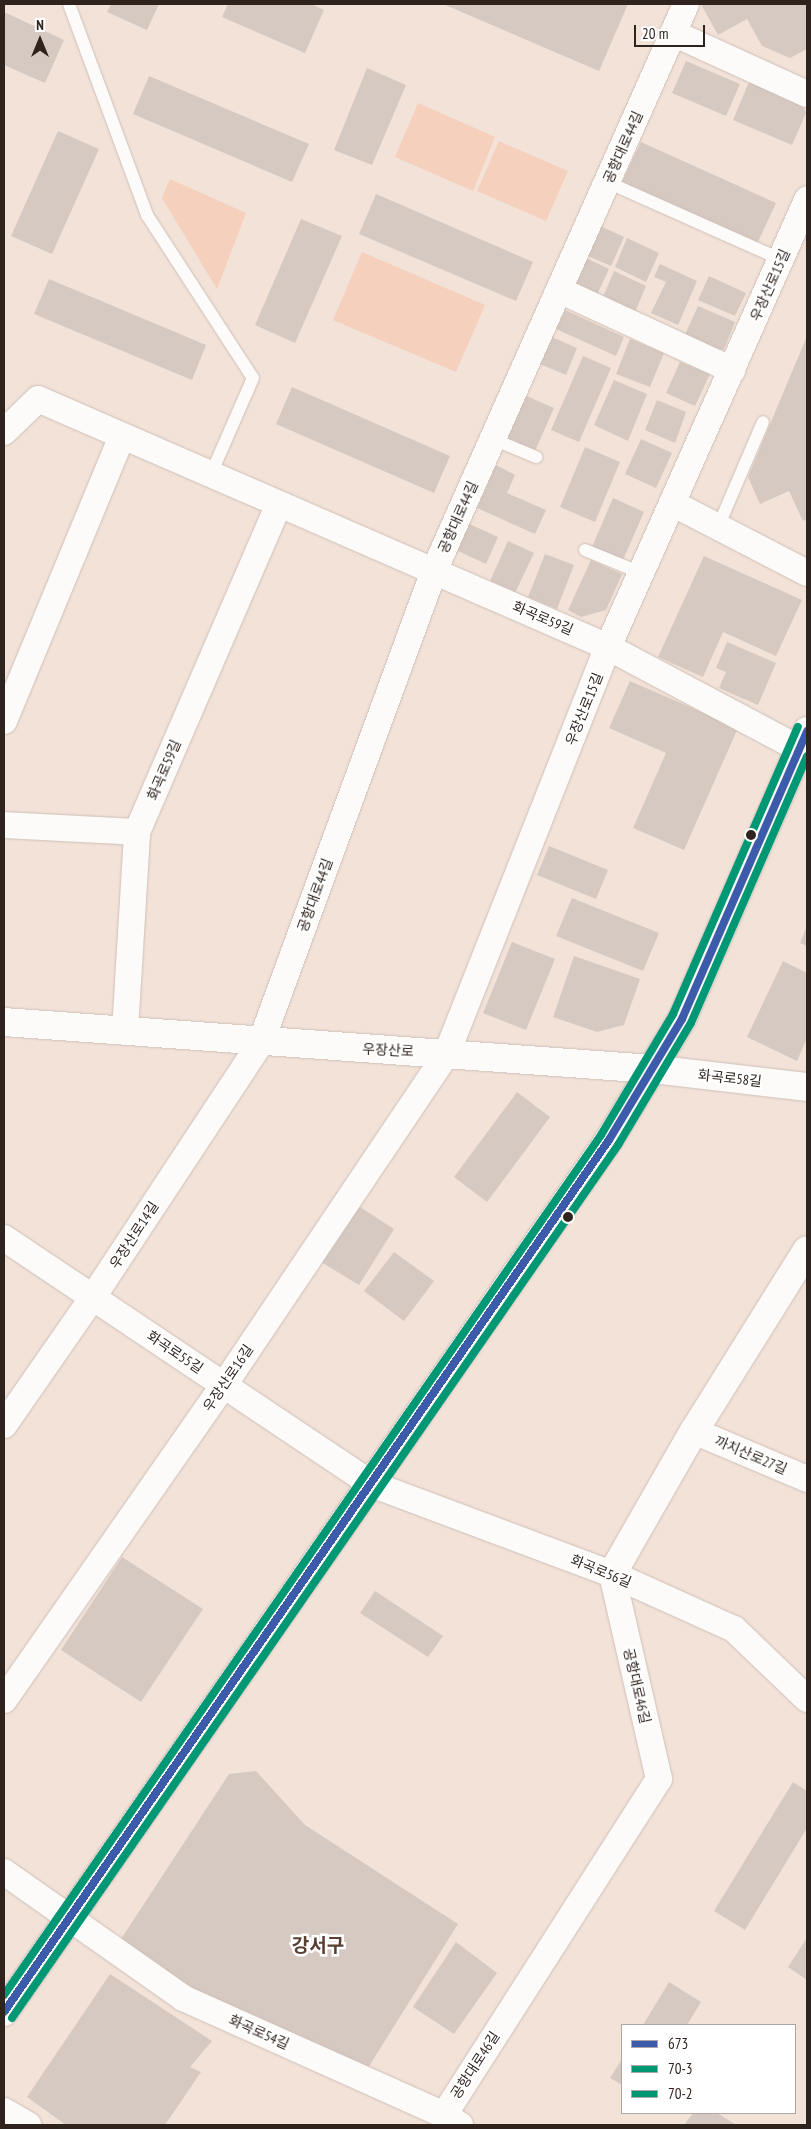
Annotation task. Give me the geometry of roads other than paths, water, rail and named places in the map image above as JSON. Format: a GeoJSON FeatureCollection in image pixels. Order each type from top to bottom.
{"type":"FeatureCollection","features":[{"type":"Feature","properties":{"kind":"main road"},"geometry":{"type":"LineString","coordinates":[[4,2012],[609,1140],[682,1019],[804,745]]}},
{"type":"Feature","properties":{"kind":"main road","name":"우장산로"},"geometry":{"type":"LineString","coordinates":[[4,1022],[652,1069]]}},
{"type":"Feature","properties":{"kind":"main road","name":"화곡로58길"},"geometry":{"type":"LineString","coordinates":[[652,1069],[807,1087]]}},
{"type":"Feature","properties":{"kind":"main road"},"geometry":{"type":"LineString","coordinates":[[612,1574],[694,1431],[807,1250]]}},
{"type":"Feature","properties":{"kind":"street","name":"공항대로44길"},"geometry":{"type":"LineString","coordinates":[[261,1042],[434,571],[686,4]]}},
{"type":"Feature","properties":{"kind":"street"},"geometry":{"type":"LineString","coordinates":[[673,33],[807,94]]}},
{"type":"Feature","properties":{"kind":"street","name":"우장산로15길"},"geometry":{"type":"LineString","coordinates":[[447,1053],[608,647],[782,260],[807,199]]}},
{"type":"Feature","properties":{"kind":"street"},"geometry":{"type":"LineString","coordinates":[[559,290],[732,370]]}},
{"type":"Feature","properties":{"kind":"street","name":"화곡로59길"},"geometry":{"type":"LineString","coordinates":[[4,432],[38,399],[608,647],[804,745]]}},
{"type":"Feature","properties":{"kind":"street"},"geometry":{"type":"LineString","coordinates":[[4,721],[122,436]]}},
{"type":"Feature","properties":{"kind":"street"},"geometry":{"type":"LineString","coordinates":[[672,503],[807,573]]}},
{"type":"Feature","properties":{"kind":"street","name":"화곡로59길"},"geometry":{"type":"LineString","coordinates":[[137,832],[279,504]]}},
{"type":"Feature","properties":{"kind":"street"},"geometry":{"type":"LineString","coordinates":[[4,825],[137,832],[125,1031]]}},
{"type":"Feature","properties":{"kind":"street","name":"우장산로14길"},"geometry":{"type":"LineString","coordinates":[[4,1425],[93,1297],[261,1042]]}},
{"type":"Feature","properties":{"kind":"street","name":"우장산로16길"},"geometry":{"type":"LineString","coordinates":[[4,1700],[224,1385],[447,1053]]}},
{"type":"Feature","properties":{"kind":"street","name":"화곡로55길"},"geometry":{"type":"LineString","coordinates":[[4,1238],[370,1484]]}},
{"type":"Feature","properties":{"kind":"street","name":"까치산로27길"},"geometry":{"type":"LineString","coordinates":[[694,1431],[807,1479]]}},
{"type":"Feature","properties":{"kind":"street","name":"화곡로56길"},"geometry":{"type":"LineString","coordinates":[[370,1484],[612,1574],[734,1629],[807,1700]]}},
{"type":"Feature","properties":{"kind":"street","name":"공항대로46길"},"geometry":{"type":"LineString","coordinates":[[452,2120],[659,1780],[612,1574]]}},
{"type":"Feature","properties":{"kind":"street","name":"화곡로54길"},"geometry":{"type":"LineString","coordinates":[[4,1872],[183,1998],[452,2120]]}},
{"type":"Feature","properties":{"kind":"street"},"geometry":{"type":"LineString","coordinates":[[4,2111],[28,2125]]}},
{"type":"Feature","properties":{"kind":"lane"},"geometry":{"type":"LineString","coordinates":[[69,4],[147,215],[254,378],[212,474]]}},
{"type":"Feature","properties":{"kind":"lane"},"geometry":{"type":"LineString","coordinates":[[607,182],[782,260]]}},
{"type":"Feature","properties":{"kind":"lane"},"geometry":{"type":"LineString","coordinates":[[718,527],[763,422]]}},
{"type":"Feature","properties":{"kind":"lane"},"geometry":{"type":"LineString","coordinates":[[493,439],[536,457]]}},
{"type":"Feature","properties":{"kind":"lane"},"geometry":{"type":"LineString","coordinates":[[585,550],[641,573]]}},
{"type":"Feature","properties":{"kind":"district","name":"강서구"},"geometry":{"type":"Point","coordinates":[318,1946]}}]}
